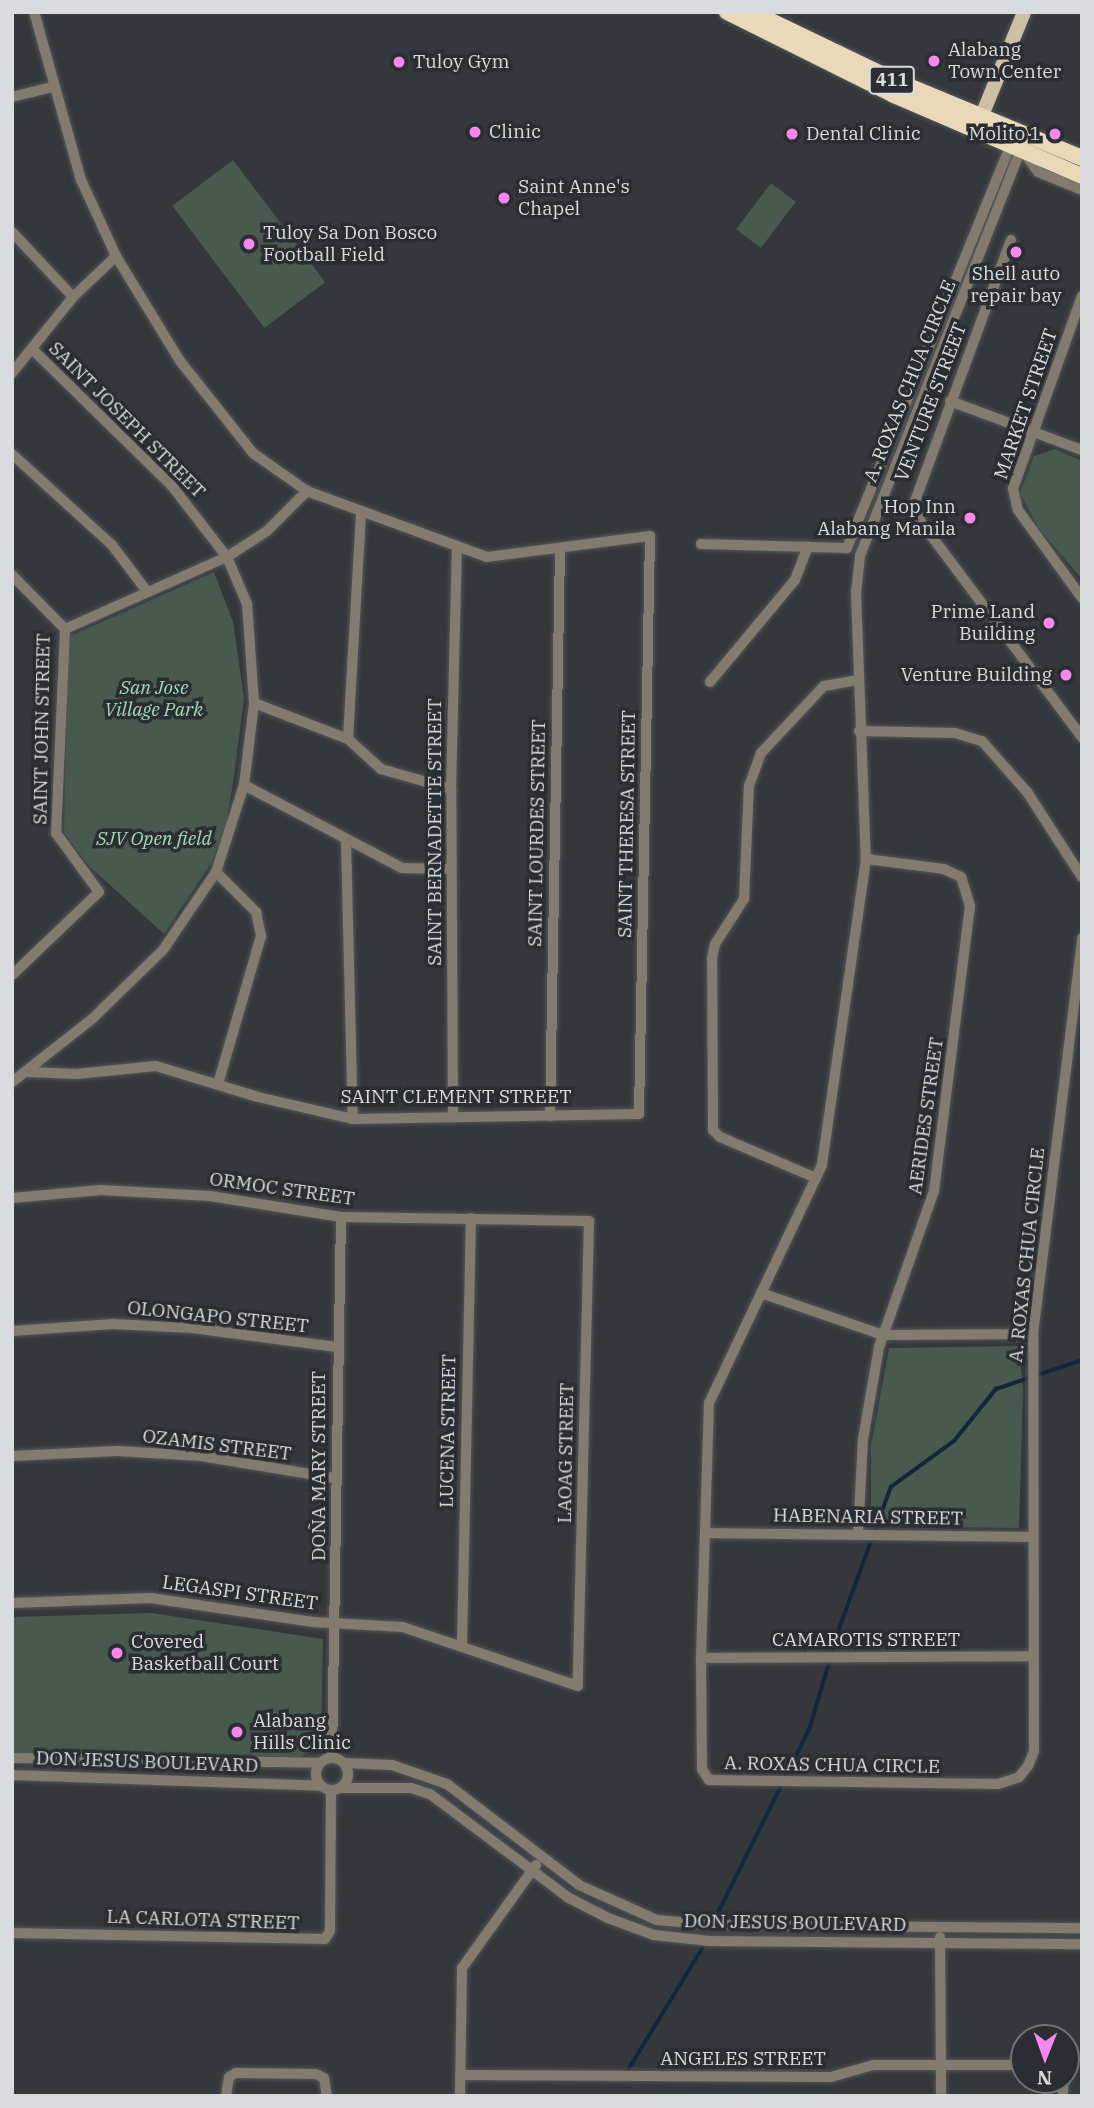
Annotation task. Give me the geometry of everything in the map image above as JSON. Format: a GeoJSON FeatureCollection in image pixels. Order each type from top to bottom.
{"type":"FeatureCollection","features":[{"type":"Feature","properties":{"kind":"highway","name":"411"},"geometry":{"type":"LineString","coordinates":[[727,12],[979,123],[1019,139],[1082,158]]}},
{"type":"Feature","properties":{"kind":"highway","name":"411"},"geometry":{"type":"LineString","coordinates":[[752,12],[979,123]]}},
{"type":"Feature","properties":{"kind":"highway","name":"411"},"geometry":{"type":"LineString","coordinates":[[1019,139],[1082,176]]}},
{"type":"Feature","properties":{"kind":"main road"},"geometry":{"type":"LineString","coordinates":[[979,123],[1024,12]]}},
{"type":"Feature","properties":{"kind":"street"},"geometry":{"type":"LineString","coordinates":[[34,12],[52,87],[81,180],[116,256],[158,328],[219,414],[253,453],[307,491],[487,557],[561,550]]}},
{"type":"Feature","properties":{"kind":"street"},"geometry":{"type":"LineString","coordinates":[[12,97],[52,87]]}},
{"type":"Feature","properties":{"kind":"street"},"geometry":{"type":"LineString","coordinates":[[1019,139],[1038,172],[1082,190]]}},
{"type":"Feature","properties":{"kind":"street"},"geometry":{"type":"LineString","coordinates":[[701,544],[847,548],[1019,139]]}},
{"type":"Feature","properties":{"kind":"street","name":"A. ROXAS CHUA CIRCLE"},"geometry":{"type":"LineString","coordinates":[[1019,139],[860,556],[859,731],[866,859],[816,1178],[709,1403],[701,1658],[702,1769],[709,1780],[998,1784],[1019,1777],[1034,1751],[1030,1537],[1033,1334],[1082,938]]}},
{"type":"Feature","properties":{"kind":"street"},"geometry":{"type":"LineString","coordinates":[[12,232],[73,298]]}},
{"type":"Feature","properties":{"kind":"street","name":"VENTURE STREET"},"geometry":{"type":"LineString","coordinates":[[1011,240],[914,504],[921,522],[1077,721],[1082,737]]}},
{"type":"Feature","properties":{"kind":"street"},"geometry":{"type":"LineString","coordinates":[[12,373],[73,298],[116,256]]}},
{"type":"Feature","properties":{"kind":"street","name":"MARKET STREET"},"geometry":{"type":"LineString","coordinates":[[1082,296],[1013,489],[1014,499],[1082,598]]}},
{"type":"Feature","properties":{"kind":"street","name":"MARKET STREET"},"geometry":{"type":"LineString","coordinates":[[1072,326],[1082,313]]}},
{"type":"Feature","properties":{"kind":"street","name":"SAINT JOSEPH STREET"},"geometry":{"type":"LineString","coordinates":[[12,1083],[29,1072],[163,950],[216,872],[244,785],[254,703],[247,604],[227,557],[172,486],[32,349]]}},
{"type":"Feature","properties":{"kind":"street"},"geometry":{"type":"LineString","coordinates":[[950,401],[1082,450]]}},
{"type":"Feature","properties":{"kind":"street"},"geometry":{"type":"LineString","coordinates":[[12,454],[112,545],[146,590]]}},
{"type":"Feature","properties":{"kind":"street"},"geometry":{"type":"LineString","coordinates":[[65,629],[146,590],[227,557],[267,531],[307,491]]}},
{"type":"Feature","properties":{"kind":"street"},"geometry":{"type":"LineString","coordinates":[[348,739],[361,512]]}},
{"type":"Feature","properties":{"kind":"street","name":"SAINT THERESA STREET"},"geometry":{"type":"LineString","coordinates":[[561,550],[650,536],[639,1114]]}},
{"type":"Feature","properties":{"kind":"street"},"geometry":{"type":"LineString","coordinates":[[710,682],[795,580],[808,546]]}},
{"type":"Feature","properties":{"kind":"street","name":"SAINT BERNADETTE STREET"},"geometry":{"type":"LineString","coordinates":[[453,1117],[451,789],[457,547]]}},
{"type":"Feature","properties":{"kind":"street","name":"SAINT LOURDES STREET"},"geometry":{"type":"LineString","coordinates":[[550,1116],[561,550]]}},
{"type":"Feature","properties":{"kind":"street","name":"SAINT JOHN STREET"},"geometry":{"type":"LineString","coordinates":[[12,575],[65,629],[56,833],[99,892],[12,975]]}},
{"type":"Feature","properties":{"kind":"street"},"geometry":{"type":"LineString","coordinates":[[816,1178],[720,1137],[713,1130],[712,959],[715,944],[744,899],[749,786],[761,753],[824,686],[858,680]]}},
{"type":"Feature","properties":{"kind":"street"},"geometry":{"type":"LineString","coordinates":[[254,703],[348,739],[381,769],[451,789]]}},
{"type":"Feature","properties":{"kind":"street"},"geometry":{"type":"LineString","coordinates":[[859,731],[955,733],[982,741],[1027,792],[1082,877]]}},
{"type":"Feature","properties":{"kind":"street"},"geometry":{"type":"LineString","coordinates":[[244,785],[346,841],[402,868],[451,869]]}},
{"type":"Feature","properties":{"kind":"street"},"geometry":{"type":"LineString","coordinates":[[346,841],[353,1119]]}},
{"type":"Feature","properties":{"kind":"street","name":"AERIDES STREET"},"geometry":{"type":"LineString","coordinates":[[866,859],[944,869],[961,877],[970,906],[934,1191],[883,1335],[863,1439],[868,1534]]}},
{"type":"Feature","properties":{"kind":"street"},"geometry":{"type":"LineString","coordinates":[[216,872],[256,912],[261,936],[218,1084]]}},
{"type":"Feature","properties":{"kind":"street","name":"SAINT CLEMENT STREET"},"geometry":{"type":"LineString","coordinates":[[29,1072],[76,1074],[156,1066],[353,1119],[639,1114]]}},
{"type":"Feature","properties":{"kind":"street","name":"ORMOC STREET"},"geometry":{"type":"LineString","coordinates":[[12,1198],[101,1190],[152,1192],[341,1217],[589,1221]]}},
{"type":"Feature","properties":{"kind":"street","name":"DOÑA MARY STREET"},"geometry":{"type":"LineString","coordinates":[[332,1758],[337,1621],[334,1478],[341,1217]]}},
{"type":"Feature","properties":{"kind":"street","name":"LUCENA STREET"},"geometry":{"type":"LineString","coordinates":[[462,1645],[471,1218]]}},
{"type":"Feature","properties":{"kind":"street","name":"LAOAG STREET"},"geometry":{"type":"LineString","coordinates":[[579,1686],[589,1221]]}},
{"type":"Feature","properties":{"kind":"street"},"geometry":{"type":"LineString","coordinates":[[761,1293],[883,1335],[1033,1334]]}},
{"type":"Feature","properties":{"kind":"street","name":"OLONGAPO STREET"},"geometry":{"type":"LineString","coordinates":[[12,1331],[113,1324],[192,1328],[337,1347]]}},
{"type":"Feature","properties":{"kind":"street","name":"OZAMIS STREET"},"geometry":{"type":"LineString","coordinates":[[12,1455],[118,1451],[187,1455],[334,1478]]}},
{"type":"Feature","properties":{"kind":"street","name":"HABENARIA STREET"},"geometry":{"type":"LineString","coordinates":[[706,1533],[1030,1537]]}},
{"type":"Feature","properties":{"kind":"street","name":"LEGASPI STREET"},"geometry":{"type":"LineString","coordinates":[[12,1603],[151,1598],[313,1622],[337,1621],[403,1627],[579,1686]]}},
{"type":"Feature","properties":{"kind":"street","name":"CAMAROTIS STREET"},"geometry":{"type":"LineString","coordinates":[[701,1658],[1032,1656]]}},
{"type":"Feature","properties":{"kind":"street","name":"DON JESUS BOULEVARD"},"geometry":{"type":"LineString","coordinates":[[12,1758],[243,1764],[320,1763]]}},
{"type":"Feature","properties":{"kind":"street"},"geometry":{"type":"LineString","coordinates":[[332,1758],[344,1763],[349,1776],[331,1788],[316,1778],[320,1763],[332,1758]]}},
{"type":"Feature","properties":{"kind":"street","name":"DON JESUS BOULEVARD"},"geometry":{"type":"LineString","coordinates":[[344,1763],[414,1771],[447,1784],[542,1857],[601,1897],[657,1920],[714,1925],[1082,1928]]}},
{"type":"Feature","properties":{"kind":"street"},"geometry":{"type":"LineString","coordinates":[[243,1764],[243,1780]]}},
{"type":"Feature","properties":{"kind":"street"},"geometry":{"type":"LineString","coordinates":[[411,1788],[414,1771]]}},
{"type":"Feature","properties":{"kind":"street","name":"DON JESUS BOULEVARD"},"geometry":{"type":"LineString","coordinates":[[12,1774],[243,1780],[257,1785],[331,1788],[411,1788],[442,1800],[569,1898],[608,1919],[664,1937],[1082,1944]]}},
{"type":"Feature","properties":{"kind":"street","name":"LA CARLOTA STREET"},"geometry":{"type":"LineString","coordinates":[[12,1933],[325,1939],[330,1931],[331,1788]]}},
{"type":"Feature","properties":{"kind":"street"},"geometry":{"type":"LineString","coordinates":[[460,2096],[462,1968],[542,1857]]}},
{"type":"Feature","properties":{"kind":"street"},"geometry":{"type":"LineString","coordinates":[[940,1927],[941,2096]]}},
{"type":"Feature","properties":{"kind":"street","name":"ANGELES STREET"},"geometry":{"type":"LineString","coordinates":[[460,2075],[831,2077],[873,2065],[1010,2065]]}},
{"type":"Feature","properties":{"kind":"street"},"geometry":{"type":"LineString","coordinates":[[226,2096],[227,2083],[236,2073],[316,2074],[324,2078],[327,2096]]}},
{"type":"Feature","properties":{"kind":"green space","name":"Tuloy Sa Don Bosco Football Field"},"geometry":{"type":"Polygon","coordinates":[[[233,160],[325,282],[264,328],[172,206],[233,160]]]}},
{"type":"Feature","properties":{"kind":"green space"},"geometry":{"type":"Polygon","coordinates":[[[771,183],[796,202],[761,248],[736,229],[771,183]]]}},
{"type":"Feature","properties":{"kind":"green space"},"geometry":{"type":"Polygon","coordinates":[[[1055,449],[1082,461],[1082,579],[1039,529],[1020,493],[1034,456],[1055,449]]]}},
{"type":"Feature","properties":{"kind":"green space","name":"San Jose Village Park"},"geometry":{"type":"Polygon","coordinates":[[[214,572],[233,622],[244,698],[233,784],[226,823],[212,862],[164,934],[89,866],[64,833],[68,637],[214,572]]]}},
{"type":"Feature","properties":{"kind":"green space"},"geometry":{"type":"Polygon","coordinates":[[[1019,1346],[1023,1390],[1019,1528],[871,1526],[871,1445],[889,1348],[1019,1346]]]}},
{"type":"Feature","properties":{"kind":"green space"},"geometry":{"type":"Polygon","coordinates":[[[151,1613],[323,1639],[321,1748],[299,1757],[12,1756],[12,1617],[151,1613]]]}},
{"type":"Feature","properties":{"kind":"waterway"},"geometry":{"type":"LineString","coordinates":[[716,1917],[809,1730],[840,1626],[891,1487],[954,1441],[996,1389],[1082,1360]]}},
{"type":"Feature","properties":{"kind":"waterway"},"geometry":{"type":"LineString","coordinates":[[628,2070],[702,1949]]}},
{"type":"Feature","properties":{"kind":"place","name":"Alabang Town Center"},"geometry":{"type":"Point","coordinates":[934,61]}},
{"type":"Feature","properties":{"kind":"place","name":"Tuloy Gym"},"geometry":{"type":"Point","coordinates":[399,62]}},
{"type":"Feature","properties":{"kind":"place","name":"Clinic"},"geometry":{"type":"Point","coordinates":[475,132]}},
{"type":"Feature","properties":{"kind":"place","name":"Dental Clinic"},"geometry":{"type":"Point","coordinates":[792,134]}},
{"type":"Feature","properties":{"kind":"place","name":"Molito 1"},"geometry":{"type":"Point","coordinates":[1055,134]}},
{"type":"Feature","properties":{"kind":"place","name":"Saint Anne's Chapel"},"geometry":{"type":"Point","coordinates":[504,198]}},
{"type":"Feature","properties":{"kind":"place","name":"Tuloy Sa Don Bosco Football Field"},"geometry":{"type":"Point","coordinates":[249,244]}},
{"type":"Feature","properties":{"kind":"place","name":"Shell auto repair bay"},"geometry":{"type":"Point","coordinates":[1016,252]}},
{"type":"Feature","properties":{"kind":"place","name":"Hop Inn Alabang Manila"},"geometry":{"type":"Point","coordinates":[970,518]}},
{"type":"Feature","properties":{"kind":"place","name":"Prime Land Building"},"geometry":{"type":"Point","coordinates":[1049,623]}},
{"type":"Feature","properties":{"kind":"place","name":"Venture Building"},"geometry":{"type":"Point","coordinates":[1066,675]}},
{"type":"Feature","properties":{"kind":"place","name":"Covered Basketball Court"},"geometry":{"type":"Point","coordinates":[117,1653]}},
{"type":"Feature","properties":{"kind":"place","name":"Alabang Hills Clinic"},"geometry":{"type":"Point","coordinates":[237,1732]}},
{"type":"Feature","properties":{"kind":"park label","name":"SJV Open field"},"geometry":{"type":"Point","coordinates":[154,839]}}]}
